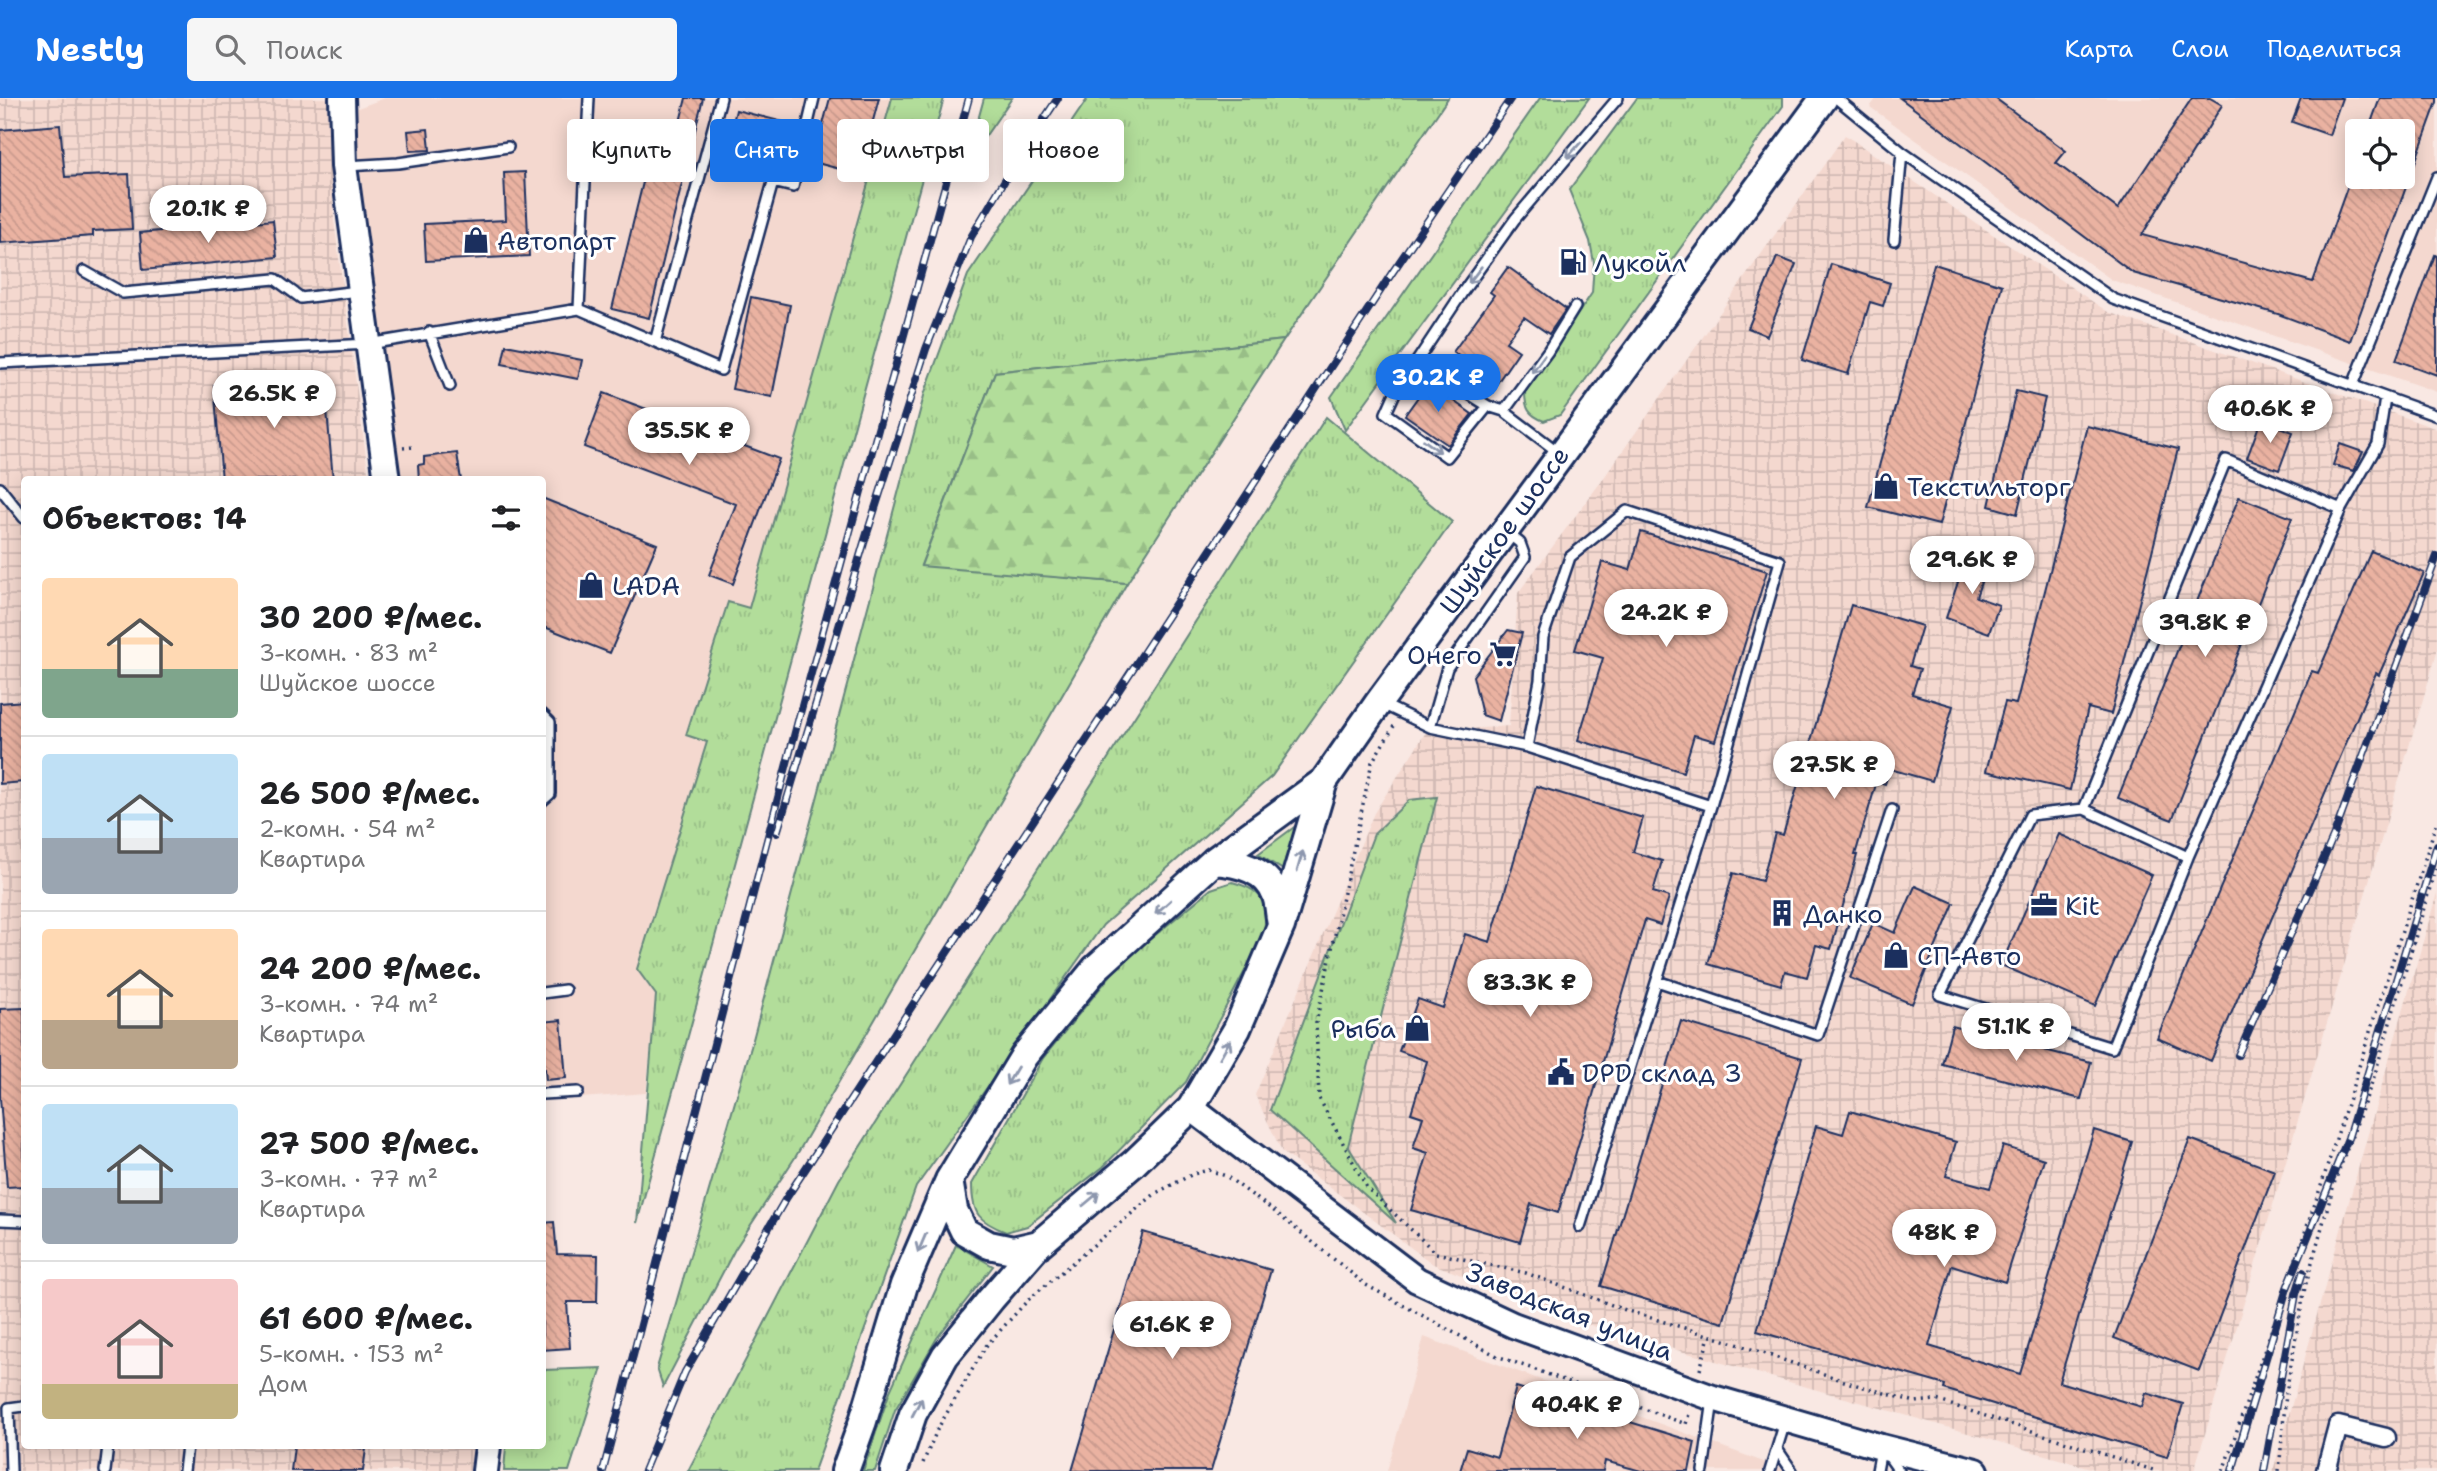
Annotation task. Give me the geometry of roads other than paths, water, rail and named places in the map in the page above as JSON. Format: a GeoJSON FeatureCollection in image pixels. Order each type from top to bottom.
{"type":"FeatureCollection","features":[{"type":"Feature","properties":{"kind":"main road"},"geometry":{"type":"LineString","coordinates":[[342,98],[344,166],[386,476]]}},
{"type":"Feature","properties":{"kind":"main road","name":"Шуйское шоссе"},"geometry":{"type":"LineString","coordinates":[[894,1471],[913,1414],[945,1356],[991,1299],[1040,1244],[1134,1163],[1191,1108],[1237,1029],[1281,926],[1324,781],[1390,708],[1504,531],[1824,98]]}},
{"type":"Feature","properties":{"kind":"main road"},"geometry":{"type":"LineString","coordinates":[[845,1471],[904,1285],[949,1180],[1024,1056],[1096,968],[1214,861],[1324,781]]}},
{"type":"Feature","properties":{"kind":"main road"},"geometry":{"type":"LineString","coordinates":[[1214,861],[1241,864],[1260,875],[1275,894],[1281,926]]}},
{"type":"Feature","properties":{"kind":"main road","name":"Заводская улица"},"geometry":{"type":"LineString","coordinates":[[1191,1108],[1417,1280],[1513,1325],[1713,1398],[1786,1419],[1879,1459],[1976,1471]]}},
{"type":"Feature","properties":{"kind":"main road"},"geometry":{"type":"LineString","coordinates":[[949,1180],[954,1210],[964,1231],[989,1245],[1013,1250],[1040,1244]]}},
{"type":"Feature","properties":{"kind":"main road"},"geometry":{"type":"LineString","coordinates":[[485,1471],[488,1449]]}},
{"type":"Feature","properties":{"kind":"street"},"geometry":{"type":"LineString","coordinates":[[2326,1471],[2338,1426],[2386,1438]]}},
{"type":"Feature","properties":{"kind":"lane"},"geometry":{"type":"LineString","coordinates":[[579,309],[589,98]]}},
{"type":"Feature","properties":{"kind":"lane"},"geometry":{"type":"LineString","coordinates":[[655,342],[721,98]]}},
{"type":"Feature","properties":{"kind":"lane"},"geometry":{"type":"LineString","coordinates":[[0,363],[369,344],[579,309],[721,370],[773,182],[793,187],[814,98]]}},
{"type":"Feature","properties":{"kind":"lane"},"geometry":{"type":"LineString","coordinates":[[1488,406],[1447,457],[1386,413],[1395,393],[1514,219],[1618,98]]}},
{"type":"Feature","properties":{"kind":"lane"},"geometry":{"type":"LineString","coordinates":[[1836,98],[1902,152],[2113,299],[2437,416]]}},
{"type":"Feature","properties":{"kind":"lane"},"geometry":{"type":"LineString","coordinates":[[344,166],[398,163],[508,147]]}},
{"type":"Feature","properties":{"kind":"lane"},"geometry":{"type":"LineString","coordinates":[[1894,240],[1902,152]]}},
{"type":"Feature","properties":{"kind":"lane"},"geometry":{"type":"LineString","coordinates":[[2353,385],[2437,177]]}},
{"type":"Feature","properties":{"kind":"lane"},"geometry":{"type":"LineString","coordinates":[[85,271],[123,293],[275,279],[301,298],[360,290]]}},
{"type":"Feature","properties":{"kind":"lane"},"geometry":{"type":"LineString","coordinates":[[1504,411],[1548,351],[1575,306]]}},
{"type":"Feature","properties":{"kind":"lane"},"geometry":{"type":"LineString","coordinates":[[429,332],[450,386]]}},
{"type":"Feature","properties":{"kind":"lane"},"geometry":{"type":"LineString","coordinates":[[1417,361],[1488,406],[1504,411],[1560,453]]}},
{"type":"Feature","properties":{"kind":"lane"},"geometry":{"type":"LineString","coordinates":[[2188,857],[2084,809],[2030,814],[1940,995],[2112,1048],[2188,857],[2341,509],[2378,444],[2385,398]]}},
{"type":"Feature","properties":{"kind":"lane"},"geometry":{"type":"LineString","coordinates":[[2084,809],[2226,460],[2341,509]]}},
{"type":"Feature","properties":{"kind":"lane"},"geometry":{"type":"LineString","coordinates":[[0,488],[21,513]]}},
{"type":"Feature","properties":{"kind":"lane"},"geometry":{"type":"LineString","coordinates":[[1527,747],[1539,680],[1543,637],[1570,557],[1627,511],[1780,561],[1712,806],[1580,1227]]}},
{"type":"Feature","properties":{"kind":"lane"},"geometry":{"type":"LineString","coordinates":[[1430,726],[1447,667],[1525,557],[1520,544],[1504,531]]}},
{"type":"Feature","properties":{"kind":"lane"},"geometry":{"type":"LineString","coordinates":[[1390,708],[1430,726],[1527,747],[1712,806]]}},
{"type":"Feature","properties":{"kind":"lane"},"geometry":{"type":"LineString","coordinates":[[546,718],[550,722],[550,794],[546,798]]}},
{"type":"Feature","properties":{"kind":"lane"},"geometry":{"type":"LineString","coordinates":[[1657,981],[1818,1035],[1892,810]]}},
{"type":"Feature","properties":{"kind":"lane"},"geometry":{"type":"LineString","coordinates":[[546,992],[565,990]]}},
{"type":"Feature","properties":{"kind":"lane"},"geometry":{"type":"LineString","coordinates":[[546,1094],[578,1091]]}},
{"type":"Feature","properties":{"kind":"lane"},"geometry":{"type":"LineString","coordinates":[[0,1220],[21,1221]]}},
{"type":"Feature","properties":{"kind":"lane"},"geometry":{"type":"LineString","coordinates":[[1703,1471],[1713,1398]]}},
{"type":"Feature","properties":{"kind":"lane"},"geometry":{"type":"LineString","coordinates":[[11,1471],[9,1408],[21,1406]]}},
{"type":"Feature","properties":{"kind":"lane"},"geometry":{"type":"LineString","coordinates":[[1770,1471],[1786,1419]]}},
{"type":"Feature","properties":{"kind":"lane"},"geometry":{"type":"LineString","coordinates":[[105,1471],[108,1449]]}},
{"type":"Feature","properties":{"kind":"lane"},"geometry":{"type":"LineString","coordinates":[[184,1471],[187,1449]]}},
{"type":"Feature","properties":{"kind":"lane"},"geometry":{"type":"LineString","coordinates":[[1777,1449],[1792,1471]]}},
{"type":"Feature","properties":{"kind":"lane"},"geometry":{"type":"LineString","coordinates":[[1879,1459],[1899,1471]]}},
{"type":"Feature","properties":{"kind":"railway"},"geometry":{"type":"LineString","coordinates":[[603,1471],[799,717],[969,98]]}},
{"type":"Feature","properties":{"kind":"railway"},"geometry":{"type":"LineString","coordinates":[[777,833],[864,543],[926,349],[971,237],[1058,98]]}},
{"type":"Feature","properties":{"kind":"railway"},"geometry":{"type":"LineString","coordinates":[[644,1471],[685,1372],[785,1200],[1392,273],[1511,98]]}},
{"type":"Feature","properties":{"kind":"railway"},"geometry":{"type":"LineString","coordinates":[[2238,1055],[2334,835],[2437,556]]}},
{"type":"Feature","properties":{"kind":"railway"},"geometry":{"type":"LineString","coordinates":[[2232,1471],[2287,1288],[2348,1138],[2437,845]]}},
{"type":"Feature","properties":{"kind":"railway"},"geometry":{"type":"LineString","coordinates":[[2264,1471],[2296,1294],[2303,1272]]}},
{"type":"Feature","properties":{"kind":"place","name":"Автопарт"},"geometry":{"type":"Point","coordinates":[476,240]}},
{"type":"Feature","properties":{"kind":"place","name":"Лукойл"},"geometry":{"type":"Point","coordinates":[1573,262]}},
{"type":"Feature","properties":{"kind":"place","name":"Текстильторг"},"geometry":{"type":"Point","coordinates":[1886,486]}},
{"type":"Feature","properties":{"kind":"place","name":"LADA"},"geometry":{"type":"Point","coordinates":[591,585]}},
{"type":"Feature","properties":{"kind":"place","name":"Онего"},"geometry":{"type":"Point","coordinates":[1503,654]}},
{"type":"Feature","properties":{"kind":"place","name":"Kit"},"geometry":{"type":"Point","coordinates":[2044,905]}},
{"type":"Feature","properties":{"kind":"place","name":"Данко"},"geometry":{"type":"Point","coordinates":[1782,913]}},
{"type":"Feature","properties":{"kind":"place","name":"СП-Авто"},"geometry":{"type":"Point","coordinates":[1896,955]}},
{"type":"Feature","properties":{"kind":"place","name":"Рыба"},"geometry":{"type":"Point","coordinates":[1417,1028]}},
{"type":"Feature","properties":{"kind":"place","name":"DPD склад 3"},"geometry":{"type":"Point","coordinates":[1561,1072]}}]}
